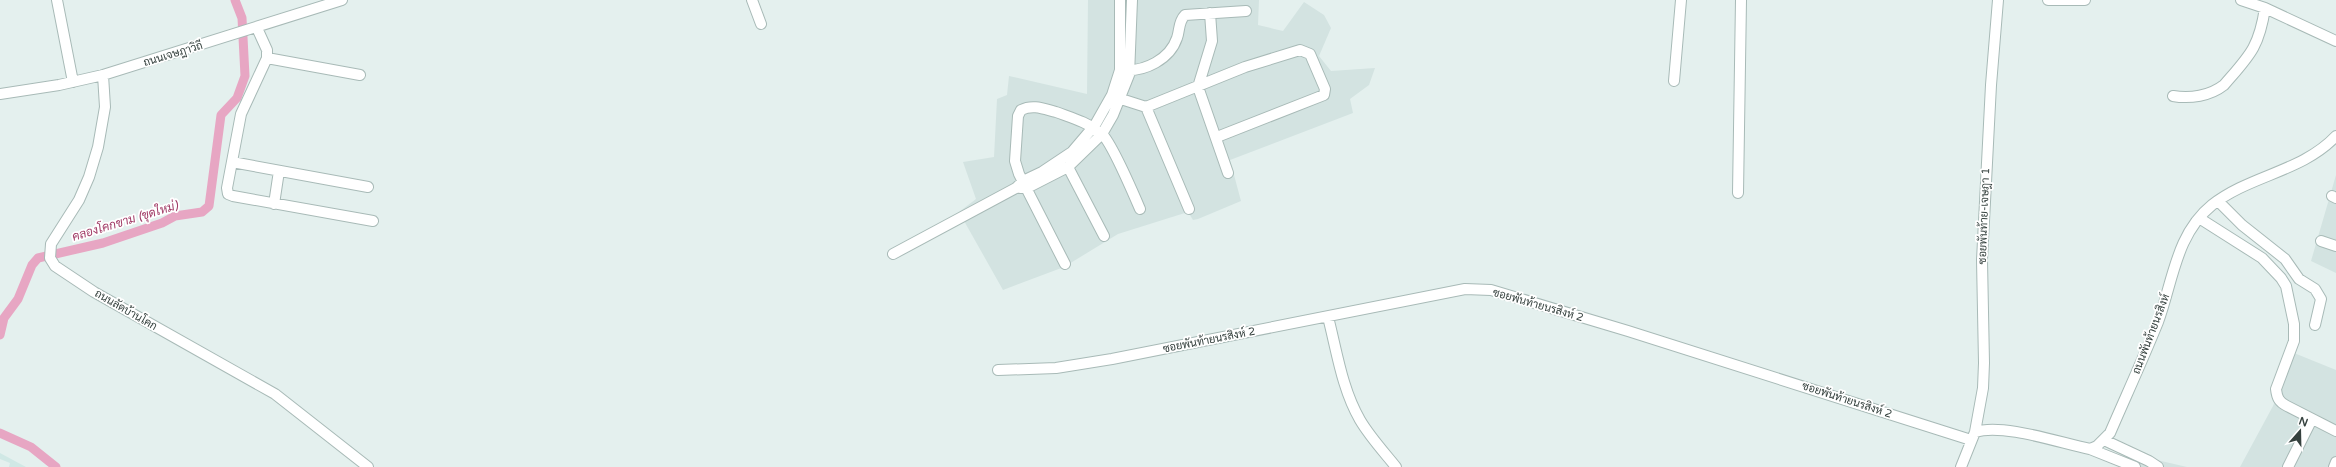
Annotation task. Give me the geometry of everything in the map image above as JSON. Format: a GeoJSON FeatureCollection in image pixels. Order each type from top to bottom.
{"type":"FeatureCollection","features":[{"type":"Feature","properties":{"kind":"street"},"geometry":{"type":"LineString","coordinates":[[57,0],[73,82]]}},
{"type":"Feature","properties":{"kind":"street","name":"ถนนเจษฎาวิถี"},"geometry":{"type":"LineString","coordinates":[[0,94],[73,82],[103,75],[258,28],[342,0]]}},
{"type":"Feature","properties":{"kind":"street"},"geometry":{"type":"LineString","coordinates":[[752,0],[761,24]]}},
{"type":"Feature","properties":{"kind":"street"},"geometry":{"type":"LineString","coordinates":[[1022,186],[1072,152],[1093,128],[1125,71],[1120,0]]}},
{"type":"Feature","properties":{"kind":"street"},"geometry":{"type":"LineString","coordinates":[[893,254],[1022,186],[1068,167],[1102,134],[1121,99],[1132,0]]}},
{"type":"Feature","properties":{"kind":"street"},"geometry":{"type":"LineString","coordinates":[[1674,81],[1681,0]]}},
{"type":"Feature","properties":{"kind":"street"},"geometry":{"type":"LineString","coordinates":[[1738,193],[1741,0]]}},
{"type":"Feature","properties":{"kind":"street","name":"ซอยพันท้าย-เจษฎา 1"},"geometry":{"type":"LineString","coordinates":[[1973,436],[1983,388],[1982,260],[1990,85],[1998,0]]}},
{"type":"Feature","properties":{"kind":"street"},"geometry":{"type":"LineString","coordinates":[[2048,0],[2084,0]]}},
{"type":"Feature","properties":{"kind":"street"},"geometry":{"type":"LineString","coordinates":[[2240,0],[2265,8],[2336,41]]}},
{"type":"Feature","properties":{"kind":"street"},"geometry":{"type":"LineString","coordinates":[[2173,96],[2184,98],[2219,90],[2256,47],[2262,28],[2265,8]]}},
{"type":"Feature","properties":{"kind":"street"},"geometry":{"type":"LineString","coordinates":[[1125,71],[1139,70],[1167,55],[1174,47],[1179,24],[1186,15],[1246,11]]}},
{"type":"Feature","properties":{"kind":"street"},"geometry":{"type":"LineString","coordinates":[[1210,13],[1212,41],[1198,87],[1217,137],[1228,173]]}},
{"type":"Feature","properties":{"kind":"street"},"geometry":{"type":"LineString","coordinates":[[258,28],[267,50],[267,58],[241,114],[227,188],[228,194],[274,204],[373,221]]}},
{"type":"Feature","properties":{"kind":"street"},"geometry":{"type":"LineString","coordinates":[[1121,99],[1146,107],[1245,67],[1300,50],[1310,54],[1325,89],[1324,96],[1217,137]]}},
{"type":"Feature","properties":{"kind":"street"},"geometry":{"type":"LineString","coordinates":[[267,58],[360,75]]}},
{"type":"Feature","properties":{"kind":"street","name":"ถนนลัดบ้านโคก"},"geometry":{"type":"LineString","coordinates":[[103,75],[105,107],[98,147],[89,177],[79,200],[51,244],[50,258],[55,266],[94,292],[275,394],[368,467]]}},
{"type":"Feature","properties":{"kind":"street"},"geometry":{"type":"LineString","coordinates":[[1065,264],[1022,186],[1015,160],[1018,116],[1021,110],[1028,107],[1040,107],[1082,121],[1102,134],[1131,186],[1140,209]]}},
{"type":"Feature","properties":{"kind":"street"},"geometry":{"type":"LineString","coordinates":[[1146,107],[1189,209]]}},
{"type":"Feature","properties":{"kind":"street","name":"ถนนพันท้ายนรสิงห์"},"geometry":{"type":"LineString","coordinates":[[2090,449],[2104,440],[2110,433],[2148,346],[2183,243],[2199,218],[2218,201],[2229,194],[2301,163],[2331,148],[2336,136]]}},
{"type":"Feature","properties":{"kind":"street"},"geometry":{"type":"LineString","coordinates":[[232,162],[368,187]]}},
{"type":"Feature","properties":{"kind":"street"},"geometry":{"type":"LineString","coordinates":[[1068,167],[1104,236]]}},
{"type":"Feature","properties":{"kind":"street"},"geometry":{"type":"LineString","coordinates":[[274,204],[279,171]]}},
{"type":"Feature","properties":{"kind":"street"},"geometry":{"type":"LineString","coordinates":[[2218,201],[2242,225],[2285,259],[2299,279],[2315,289],[2321,299],[2315,325]]}},
{"type":"Feature","properties":{"kind":"street"},"geometry":{"type":"LineString","coordinates":[[2199,218],[2262,258],[2282,278],[2286,286],[2294,324],[2294,341],[2276,389],[2277,396],[2280,402],[2335,429]]}},
{"type":"Feature","properties":{"kind":"street"},"geometry":{"type":"LineString","coordinates":[[2320,241],[2336,246]]}},
{"type":"Feature","properties":{"kind":"street","name":"ซอยพันท้ายนรสิงห์ 2"},"geometry":{"type":"LineString","coordinates":[[998,370],[1056,368],[1328,317],[1465,289],[1491,290],[1973,436]]}},
{"type":"Feature","properties":{"kind":"street"},"geometry":{"type":"LineString","coordinates":[[1328,317],[1344,382],[1351,403],[1369,433],[1396,467]]}},
{"type":"Feature","properties":{"kind":"street"},"geometry":{"type":"LineString","coordinates":[[2288,467],[2312,419]]}},
{"type":"Feature","properties":{"kind":"street"},"geometry":{"type":"LineString","coordinates":[[1961,467],[1973,436],[1983,429],[2004,430],[2090,449],[2135,467]]}},
{"type":"Feature","properties":{"kind":"street"},"geometry":{"type":"LineString","coordinates":[[2104,440],[2149,464],[2158,467]]}},
{"type":"Feature","properties":{"kind":"street"},"geometry":{"type":"LineString","coordinates":[[2334,467],[2336,462]]}},
{"type":"Feature","properties":{"kind":"shaded area"},"geometry":{"type":"Polygon","coordinates":[[[1088,0],[1259,0],[1258,25],[1283,31],[1304,2],[1324,15],[1331,28],[1319,56],[1331,71],[1375,68],[1369,85],[1350,99],[1353,113],[1230,160],[1241,201],[1198,219],[1193,220],[1188,212],[1118,234],[1064,267],[1003,290],[959,212],[976,199],[963,162],[994,157],[997,99],[1007,95],[1009,76],[1087,94],[1088,0]]]}},
{"type":"Feature","properties":{"kind":"shaded area"},"geometry":{"type":"Polygon","coordinates":[[[2336,175],[2336,273],[2311,261],[2336,175]]]}},
{"type":"Feature","properties":{"kind":"shaded area"},"geometry":{"type":"Polygon","coordinates":[[[2294,353],[2336,370],[2336,467],[2240,467],[2273,406],[2294,353]]]}},
{"type":"Feature","properties":{"kind":"shaded area"},"geometry":{"type":"Polygon","coordinates":[[[0,453],[26,467],[9,467],[10,463],[0,459],[0,453]]]}},
{"type":"Feature","properties":{"kind":"shaded area"},"geometry":{"type":"Polygon","coordinates":[[[2131,454],[2187,467],[2128,467],[2131,454]]]}},
{"type":"Feature","properties":{"kind":"waterway","name":"คลองโคกขาม (ขุดใหม่)"},"geometry":{"type":"LineString","coordinates":[[0,335],[4,318],[18,299],[32,265],[38,258],[103,243],[162,223],[175,216],[202,212],[209,206],[221,115],[237,98],[245,76],[242,18],[235,0]]}},
{"type":"Feature","properties":{"kind":"waterway","name":"คลองโคกขาม (ขุดใหม่)"},"geometry":{"type":"LineString","coordinates":[[0,433],[31,447],[56,467]]}}]}
